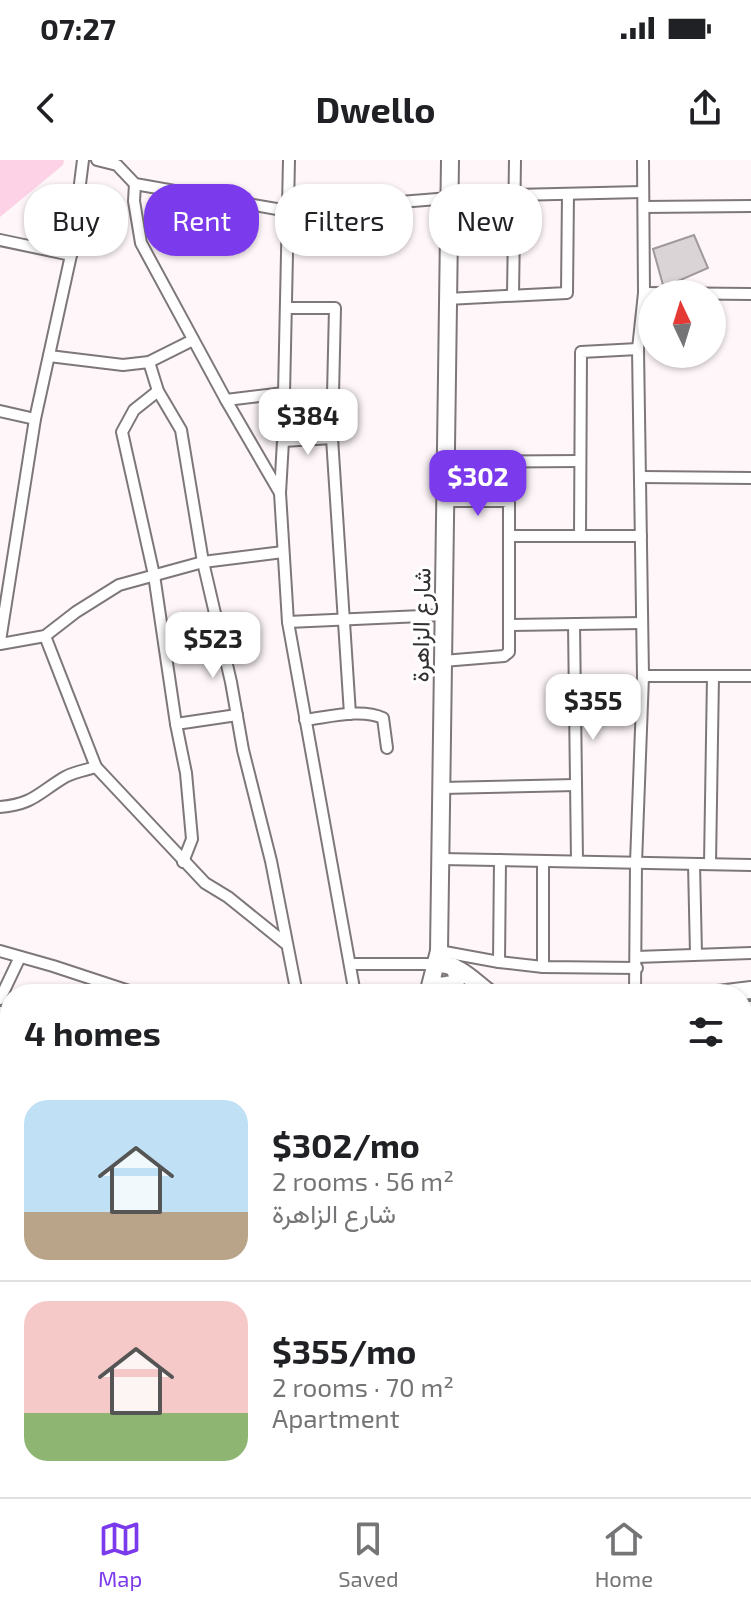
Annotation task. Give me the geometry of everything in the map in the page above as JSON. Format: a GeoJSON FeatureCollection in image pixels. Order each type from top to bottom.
{"type":"FeatureCollection","features":[{"type":"Feature","properties":{"kind":"main road","name":"شارع الزاهرة"},"geometry":{"type":"LineString","coordinates":[[450,160],[450,184]]}},
{"type":"Feature","properties":{"kind":"main road","name":"شارع الزاهرة"},"geometry":{"type":"LineString","coordinates":[[431,984],[438,957],[441,859],[448,256]]}},
{"type":"Feature","properties":{"kind":"main road"},"geometry":{"type":"LineString","coordinates":[[438,957],[477,984]]}},
{"type":"Feature","properties":{"kind":"main road"},"geometry":{"type":"LineString","coordinates":[[453,984],[458,978],[454,967]]}},
{"type":"Feature","properties":{"kind":"street"},"geometry":{"type":"LineString","coordinates":[[80,184],[83,160]]}},
{"type":"Feature","properties":{"kind":"street"},"geometry":{"type":"LineString","coordinates":[[97,160],[117,165],[135,184],[275,209]]}},
{"type":"Feature","properties":{"kind":"street"},"geometry":{"type":"LineString","coordinates":[[289,160],[289,184]]}},
{"type":"Feature","properties":{"kind":"street"},"geometry":{"type":"LineString","coordinates":[[514,184],[515,160]]}},
{"type":"Feature","properties":{"kind":"street"},"geometry":{"type":"LineString","coordinates":[[643,160],[644,280]]}},
{"type":"Feature","properties":{"kind":"street"},"geometry":{"type":"LineString","coordinates":[[135,184],[134,201],[141,243],[280,493]]}},
{"type":"Feature","properties":{"kind":"street"},"geometry":{"type":"LineString","coordinates":[[542,194],[642,192]]}},
{"type":"Feature","properties":{"kind":"street"},"geometry":{"type":"LineString","coordinates":[[447,299],[567,293],[568,194]]}},
{"type":"Feature","properties":{"kind":"street"},"geometry":{"type":"LineString","coordinates":[[644,207],[751,206]]}},
{"type":"Feature","properties":{"kind":"street"},"geometry":{"type":"LineString","coordinates":[[0,240],[24,245]]}},
{"type":"Feature","properties":{"kind":"street"},"geometry":{"type":"LineString","coordinates":[[71,256],[35,419],[0,643],[45,636],[119,585],[203,562],[283,552]]}},
{"type":"Feature","properties":{"kind":"street"},"geometry":{"type":"LineString","coordinates":[[287,256],[280,493],[288,622],[353,984]]}},
{"type":"Feature","properties":{"kind":"street"},"geometry":{"type":"LineString","coordinates":[[513,256],[513,295]]}},
{"type":"Feature","properties":{"kind":"street"},"geometry":{"type":"LineString","coordinates":[[726,294],[751,294]]}},
{"type":"Feature","properties":{"kind":"street"},"geometry":{"type":"LineString","coordinates":[[286,308],[335,308],[332,438],[350,714]]}},
{"type":"Feature","properties":{"kind":"street"},"geometry":{"type":"LineString","coordinates":[[49,356],[123,365],[149,362],[193,340]]}},
{"type":"Feature","properties":{"kind":"street"},"geometry":{"type":"LineString","coordinates":[[580,536],[581,352],[638,349]]}},
{"type":"Feature","properties":{"kind":"street"},"geometry":{"type":"LineString","coordinates":[[149,362],[158,391],[181,430],[203,562],[271,861],[295,984]]}},
{"type":"Feature","properties":{"kind":"street"},"geometry":{"type":"LineString","coordinates":[[635,984],[643,676],[638,368]]}},
{"type":"Feature","properties":{"kind":"street"},"geometry":{"type":"LineString","coordinates":[[158,391],[134,410],[122,432],[154,575],[186,773],[192,839],[183,862]]}},
{"type":"Feature","properties":{"kind":"street"},"geometry":{"type":"LineString","coordinates":[[226,400],[284,393]]}},
{"type":"Feature","properties":{"kind":"street"},"geometry":{"type":"LineString","coordinates":[[0,411],[35,419]]}},
{"type":"Feature","properties":{"kind":"street"},"geometry":{"type":"LineString","coordinates":[[283,441],[332,438]]}},
{"type":"Feature","properties":{"kind":"street"},"geometry":{"type":"LineString","coordinates":[[445,462],[580,461]]}},
{"type":"Feature","properties":{"kind":"street"},"geometry":{"type":"LineString","coordinates":[[641,477],[751,478]]}},
{"type":"Feature","properties":{"kind":"street"},"geometry":{"type":"LineString","coordinates":[[443,661],[504,656],[509,652],[511,625],[509,503],[445,501]]}},
{"type":"Feature","properties":{"kind":"street"},"geometry":{"type":"LineString","coordinates":[[510,536],[641,536]]}},
{"type":"Feature","properties":{"kind":"street"},"geometry":{"type":"LineString","coordinates":[[288,622],[444,615]]}},
{"type":"Feature","properties":{"kind":"street"},"geometry":{"type":"LineString","coordinates":[[511,625],[642,623]]}},
{"type":"Feature","properties":{"kind":"street"},"geometry":{"type":"LineString","coordinates":[[574,624],[577,861]]}},
{"type":"Feature","properties":{"kind":"street"},"geometry":{"type":"LineString","coordinates":[[45,636],[96,767],[205,883],[228,897],[285,943]]}},
{"type":"Feature","properties":{"kind":"street"},"geometry":{"type":"LineString","coordinates":[[643,676],[751,676]]}},
{"type":"Feature","properties":{"kind":"street"},"geometry":{"type":"LineString","coordinates":[[710,864],[713,676]]}},
{"type":"Feature","properties":{"kind":"street"},"geometry":{"type":"LineString","coordinates":[[305,720],[376,714],[383,718],[387,748]]}},
{"type":"Feature","properties":{"kind":"street"},"geometry":{"type":"LineString","coordinates":[[176,724],[237,715]]}},
{"type":"Feature","properties":{"kind":"street"},"geometry":{"type":"LineString","coordinates":[[0,807],[20,805],[66,776],[96,767]]}},
{"type":"Feature","properties":{"kind":"street"},"geometry":{"type":"LineString","coordinates":[[442,788],[576,785]]}},
{"type":"Feature","properties":{"kind":"street"},"geometry":{"type":"LineString","coordinates":[[441,859],[751,865],[751,872]]}},
{"type":"Feature","properties":{"kind":"street"},"geometry":{"type":"LineString","coordinates":[[499,962],[500,860]]}},
{"type":"Feature","properties":{"kind":"street"},"geometry":{"type":"LineString","coordinates":[[543,861],[543,967]]}},
{"type":"Feature","properties":{"kind":"street"},"geometry":{"type":"LineString","coordinates":[[694,864],[696,954]]}},
{"type":"Feature","properties":{"kind":"street"},"geometry":{"type":"LineString","coordinates":[[0,951],[106,984]]}},
{"type":"Feature","properties":{"kind":"street"},"geometry":{"type":"LineString","coordinates":[[350,964],[438,957],[543,967],[636,962],[696,954],[751,953]]}},
{"type":"Feature","properties":{"kind":"street"},"geometry":{"type":"LineString","coordinates":[[7,984],[20,957]]}},
{"type":"Feature","properties":{"kind":"shaded area"},"geometry":{"type":"Polygon","coordinates":[[[0,160],[64,160],[63,165],[40,184],[24,184],[24,197],[0,217],[0,160]]]}},
{"type":"Feature","properties":{"kind":"building"},"geometry":{"type":"Polygon","coordinates":[[[694,235],[708,268],[680,280],[662,280],[653,249],[694,235]]]}}]}
